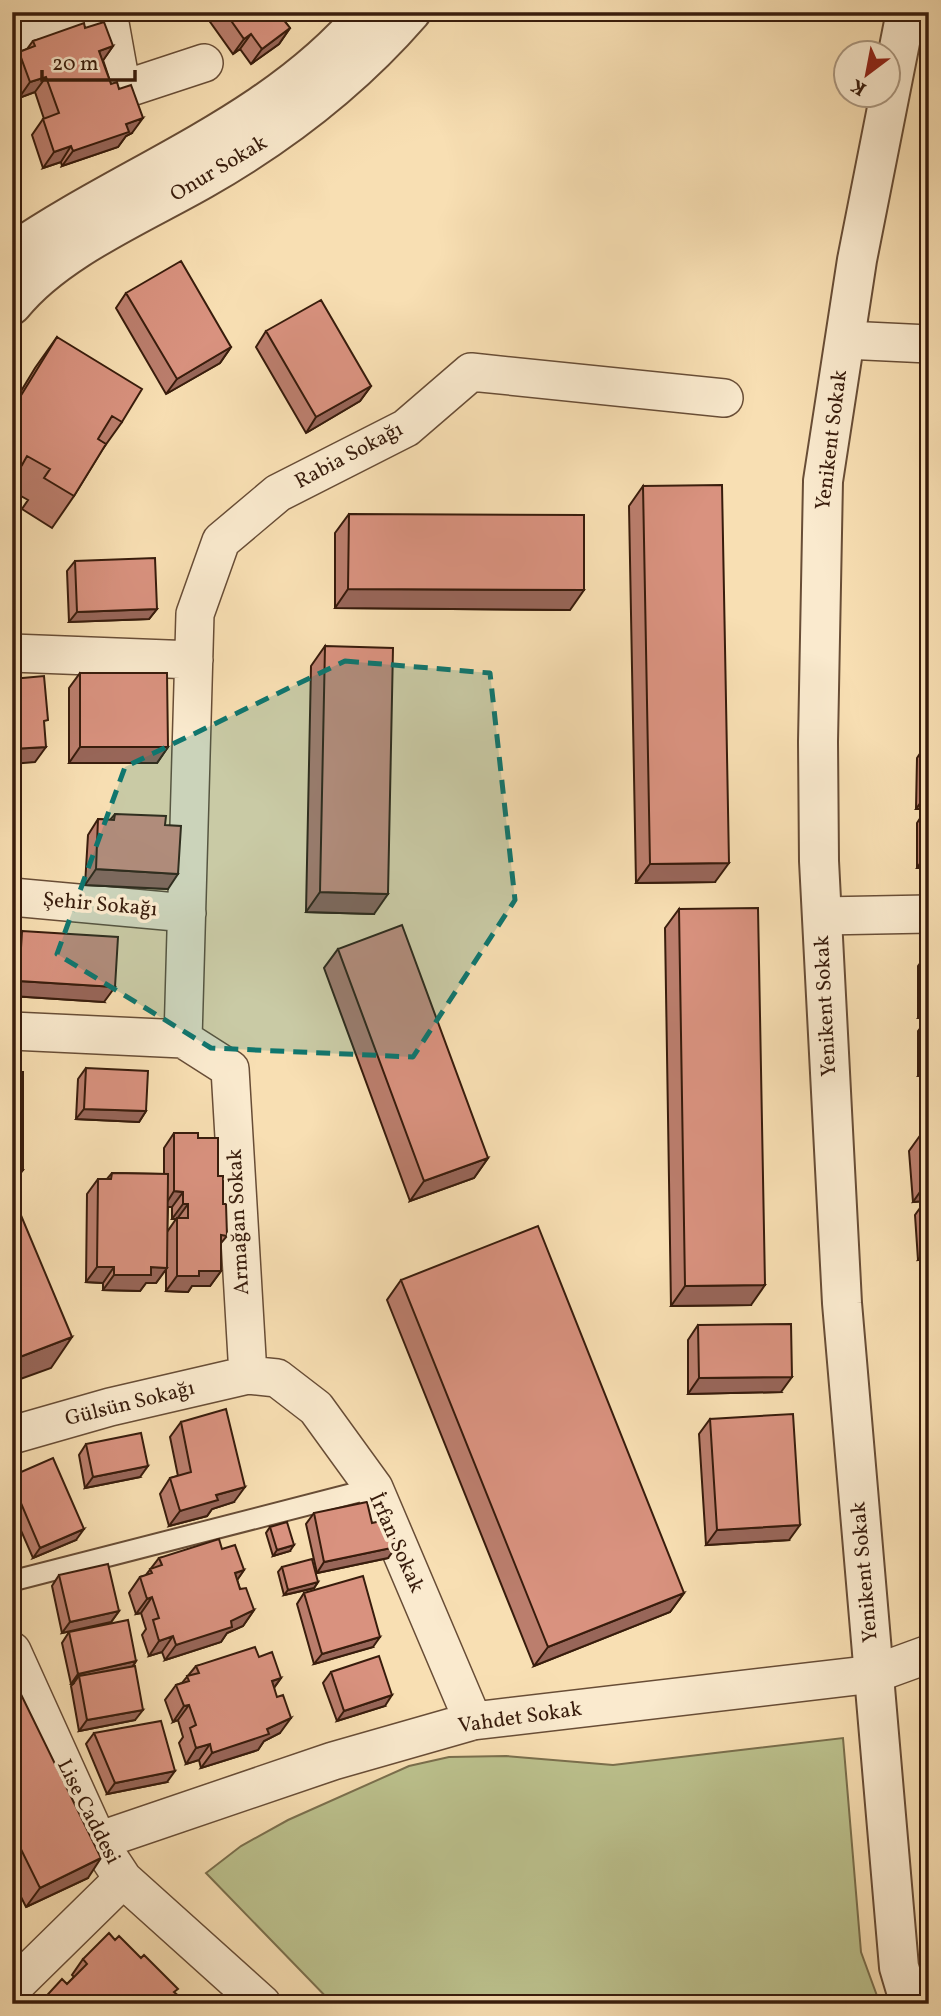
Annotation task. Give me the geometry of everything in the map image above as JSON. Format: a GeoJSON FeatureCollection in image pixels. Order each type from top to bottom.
{"type":"FeatureCollection","features":[{"type":"Feature","properties":{"kind":"street"},"geometry":{"type":"LineString","coordinates":[[12,36],[97,12]]}},
{"type":"Feature","properties":{"kind":"street"},"geometry":{"type":"LineString","coordinates":[[108,12],[122,90],[204,63]]}},
{"type":"Feature","properties":{"kind":"street","name":"Onur Sokak"},"geometry":{"type":"LineString","coordinates":[[17,241],[192,150],[262,104],[313,64],[367,12]]}},
{"type":"Feature","properties":{"kind":"street","name":"Onur Sokak"},"geometry":{"type":"LineString","coordinates":[[12,305],[30,283],[97,239],[288,128],[363,64],[411,12]]}},
{"type":"Feature","properties":{"kind":"street","name":"Yenikent Sokak"},"geometry":{"type":"LineString","coordinates":[[906,12],[857,260],[823,481],[818,741],[822,916],[842,1303],[899,1967],[910,2004]]}},
{"type":"Feature","properties":{"kind":"street"},"geometry":{"type":"LineString","coordinates":[[845,340],[929,344]]}},
{"type":"Feature","properties":{"kind":"street","name":"Rabia Sokağı"},"geometry":{"type":"LineString","coordinates":[[183,1039],[195,614],[221,541],[278,493],[406,428],[471,372],[724,398]]}},
{"type":"Feature","properties":{"kind":"street"},"geometry":{"type":"LineString","coordinates":[[12,653],[194,660]]}},
{"type":"Feature","properties":{"kind":"street","name":"Şehir Sokağı"},"geometry":{"type":"LineString","coordinates":[[12,897],[187,913]]}},
{"type":"Feature","properties":{"kind":"street"},"geometry":{"type":"LineString","coordinates":[[822,916],[929,914]]}},
{"type":"Feature","properties":{"kind":"street"},"geometry":{"type":"LineString","coordinates":[[12,1031],[183,1039]]}},
{"type":"Feature","properties":{"kind":"street","name":"Armağan Sokak"},"geometry":{"type":"LineString","coordinates":[[183,1039],[230,1069],[248,1375]]}},
{"type":"Feature","properties":{"kind":"street","name":"Gülsün Sokağı"},"geometry":{"type":"LineString","coordinates":[[12,1435],[110,1407],[248,1375]]}},
{"type":"Feature","properties":{"kind":"street","name":"İrfan Sokak"},"geometry":{"type":"LineString","coordinates":[[248,1375],[277,1378],[296,1391],[331,1426],[374,1488],[473,1721]]}},
{"type":"Feature","properties":{"kind":"street","name":"Lise Caddesi"},"geometry":{"type":"LineString","coordinates":[[12,1651],[98,1841],[123,1879],[262,2004]]}},
{"type":"Feature","properties":{"kind":"street","name":"Vahdet Sokak"},"geometry":{"type":"LineString","coordinates":[[98,1841],[333,1761],[473,1721],[874,1674],[929,1654]]}},
{"type":"Feature","properties":{"kind":"street"},"geometry":{"type":"LineString","coordinates":[[12,1988],[123,1879]]}},
{"type":"Feature","properties":{"kind":"lane"},"geometry":{"type":"LineString","coordinates":[[12,1581],[374,1488]]}},
{"type":"Feature","properties":{"kind":"highlighted area"},"geometry":{"type":"Polygon","coordinates":[[[345,661],[490,673],[515,900],[413,1057],[211,1048],[57,954],[125,767],[345,661]]]}},
{"type":"Feature","properties":{"kind":"green space"},"geometry":{"type":"Polygon","coordinates":[[[843,1738],[861,1952],[880,2004],[333,2004],[206,1873],[241,1846],[288,1820],[409,1766],[449,1757],[506,1756],[613,1765],[843,1738]]]}},
{"type":"Feature","properties":{"kind":"building"},"geometry":{"type":"Polygon","coordinates":[[[225,12],[289,12],[282,18],[290,28],[262,49],[251,34],[244,39],[225,12]]]}},
{"type":"Feature","properties":{"kind":"building"},"geometry":{"type":"Polygon","coordinates":[[[104,22],[113,46],[99,51],[111,84],[117,82],[119,89],[131,85],[143,118],[126,124],[129,132],[73,151],[71,146],[54,152],[43,119],[59,113],[46,77],[30,82],[19,52],[35,46],[33,41],[84,23],[85,28],[104,22]]]}},
{"type":"Feature","properties":{"kind":"building"},"geometry":{"type":"Polygon","coordinates":[[[181,261],[231,347],[177,379],[126,293],[181,261]]]}},
{"type":"Feature","properties":{"kind":"building"},"geometry":{"type":"Polygon","coordinates":[[[321,300],[371,386],[316,417],[266,331],[321,300]]]}},
{"type":"Feature","properties":{"kind":"building"},"geometry":{"type":"Polygon","coordinates":[[[57,337],[142,389],[122,422],[112,416],[98,439],[106,444],[74,496],[44,478],[50,469],[27,456],[22,465],[12,459],[12,410],[57,337]]]}},
{"type":"Feature","properties":{"kind":"building"},"geometry":{"type":"Polygon","coordinates":[[[722,485],[729,863],[650,864],[643,486],[722,485]]]}},
{"type":"Feature","properties":{"kind":"building"},"geometry":{"type":"Polygon","coordinates":[[[349,514],[584,515],[584,590],[348,589],[349,514]]]}},
{"type":"Feature","properties":{"kind":"building"},"geometry":{"type":"Polygon","coordinates":[[[155,558],[157,609],[77,612],[75,561],[155,558]]]}},
{"type":"Feature","properties":{"kind":"building"},"geometry":{"type":"Polygon","coordinates":[[[325,646],[393,648],[388,894],[320,892],[325,646]]]}},
{"type":"Feature","properties":{"kind":"building"},"geometry":{"type":"Polygon","coordinates":[[[80,673],[167,673],[168,747],[80,747],[80,673]]]}},
{"type":"Feature","properties":{"kind":"building"},"geometry":{"type":"Polygon","coordinates":[[[44,676],[48,720],[44,721],[46,747],[12,749],[12,679],[44,676]]]}},
{"type":"Feature","properties":{"kind":"building"},"geometry":{"type":"Polygon","coordinates":[[[115,814],[166,816],[165,825],[181,826],[178,874],[96,869],[98,819],[114,820],[115,814]]]}},
{"type":"Feature","properties":{"kind":"building"},"geometry":{"type":"Polygon","coordinates":[[[758,908],[765,1285],[685,1286],[679,909],[758,908]]]}},
{"type":"Feature","properties":{"kind":"building"},"geometry":{"type":"Polygon","coordinates":[[[402,925],[488,1158],[424,1181],[338,949],[402,925]]]}},
{"type":"Feature","properties":{"kind":"building"},"geometry":{"type":"Polygon","coordinates":[[[22,931],[118,937],[115,987],[19,981],[22,931]]]}},
{"type":"Feature","properties":{"kind":"building"},"geometry":{"type":"Polygon","coordinates":[[[86,1068],[148,1071],[146,1111],[84,1109],[86,1068]]]}},
{"type":"Feature","properties":{"kind":"building"},"geometry":{"type":"Polygon","coordinates":[[[12,1072],[23,1072],[23,1170],[12,1170],[12,1072]]]}},
{"type":"Feature","properties":{"kind":"building"},"geometry":{"type":"Polygon","coordinates":[[[174,1133],[198,1133],[198,1138],[218,1138],[218,1176],[223,1176],[227,1236],[221,1235],[221,1271],[199,1271],[199,1276],[177,1276],[177,1218],[188,1218],[188,1204],[183,1204],[183,1192],[174,1191],[174,1133]]]}},
{"type":"Feature","properties":{"kind":"building"},"geometry":{"type":"Polygon","coordinates":[[[112,1173],[168,1174],[167,1268],[151,1267],[151,1275],[114,1275],[114,1267],[97,1267],[98,1179],[111,1179],[112,1173]]]}},
{"type":"Feature","properties":{"kind":"building"},"geometry":{"type":"Polygon","coordinates":[[[12,1194],[72,1337],[12,1360],[12,1194]]]}},
{"type":"Feature","properties":{"kind":"building"},"geometry":{"type":"Polygon","coordinates":[[[538,1226],[684,1593],[548,1647],[401,1280],[538,1226]]]}},
{"type":"Feature","properties":{"kind":"building"},"geometry":{"type":"Polygon","coordinates":[[[791,1324],[792,1377],[699,1378],[698,1325],[791,1324]]]}},
{"type":"Feature","properties":{"kind":"building"},"geometry":{"type":"Polygon","coordinates":[[[226,1409],[245,1487],[216,1495],[218,1500],[180,1511],[170,1478],[191,1472],[181,1422],[226,1409]]]}},
{"type":"Feature","properties":{"kind":"building"},"geometry":{"type":"Polygon","coordinates":[[[793,1414],[800,1525],[717,1530],[710,1419],[793,1414]]]}},
{"type":"Feature","properties":{"kind":"building"},"geometry":{"type":"Polygon","coordinates":[[[141,1433],[148,1466],[93,1477],[86,1444],[141,1433]]]}},
{"type":"Feature","properties":{"kind":"building"},"geometry":{"type":"Polygon","coordinates":[[[53,1458],[84,1529],[40,1548],[12,1482],[12,1476],[53,1458]]]}},
{"type":"Feature","properties":{"kind":"building"},"geometry":{"type":"Polygon","coordinates":[[[367,1502],[372,1523],[390,1519],[396,1547],[324,1562],[314,1513],[367,1502]]]}},
{"type":"Feature","properties":{"kind":"building"},"geometry":{"type":"Polygon","coordinates":[[[287,1522],[294,1545],[277,1550],[270,1527],[287,1522]]]}},
{"type":"Feature","properties":{"kind":"building"},"geometry":{"type":"Polygon","coordinates":[[[219,1539],[222,1549],[235,1545],[244,1570],[235,1573],[240,1589],[246,1588],[254,1610],[231,1621],[232,1627],[176,1645],[173,1636],[159,1641],[153,1620],[159,1618],[152,1597],[147,1599],[140,1577],[152,1573],[150,1569],[162,1565],[159,1558],[219,1539]]]}},
{"type":"Feature","properties":{"kind":"building"},"geometry":{"type":"Polygon","coordinates":[[[312,1559],[318,1582],[288,1590],[282,1567],[312,1559]]]}},
{"type":"Feature","properties":{"kind":"building"},"geometry":{"type":"Polygon","coordinates":[[[108,1564],[119,1611],[70,1622],[59,1575],[108,1564]]]}},
{"type":"Feature","properties":{"kind":"building"},"geometry":{"type":"Polygon","coordinates":[[[363,1576],[380,1637],[322,1654],[304,1593],[363,1576]]]}},
{"type":"Feature","properties":{"kind":"building"},"geometry":{"type":"Polygon","coordinates":[[[128,1620],[136,1661],[78,1674],[69,1632],[128,1620]]]}},
{"type":"Feature","properties":{"kind":"building"},"geometry":{"type":"Polygon","coordinates":[[[255,1647],[259,1657],[272,1652],[281,1678],[272,1681],[277,1697],[283,1695],[291,1718],[267,1729],[269,1734],[212,1753],[210,1744],[196,1748],[190,1728],[196,1725],[189,1705],[184,1706],[176,1685],[189,1681],[187,1676],[199,1673],[196,1666],[255,1647]]]}},
{"type":"Feature","properties":{"kind":"building"},"geometry":{"type":"Polygon","coordinates":[[[379,1656],[392,1695],[344,1711],[331,1672],[379,1656]]]}},
{"type":"Feature","properties":{"kind":"building"},"geometry":{"type":"Polygon","coordinates":[[[135,1666],[143,1710],[87,1720],[79,1676],[135,1666]]]}},
{"type":"Feature","properties":{"kind":"building"},"geometry":{"type":"Polygon","coordinates":[[[12,1676],[101,1858],[40,1888],[12,1831],[12,1676]]]}},
{"type":"Feature","properties":{"kind":"building"},"geometry":{"type":"Polygon","coordinates":[[[161,1721],[175,1771],[115,1783],[94,1733],[161,1721]]]}},
{"type":"Feature","properties":{"kind":"building"},"geometry":{"type":"Polygon","coordinates":[[[109,1933],[115,1940],[119,1936],[141,1958],[144,1955],[178,1989],[174,1992],[180,1997],[174,2004],[39,2004],[62,1979],[67,1984],[87,1964],[83,1959],[109,1933]]]}}]}
